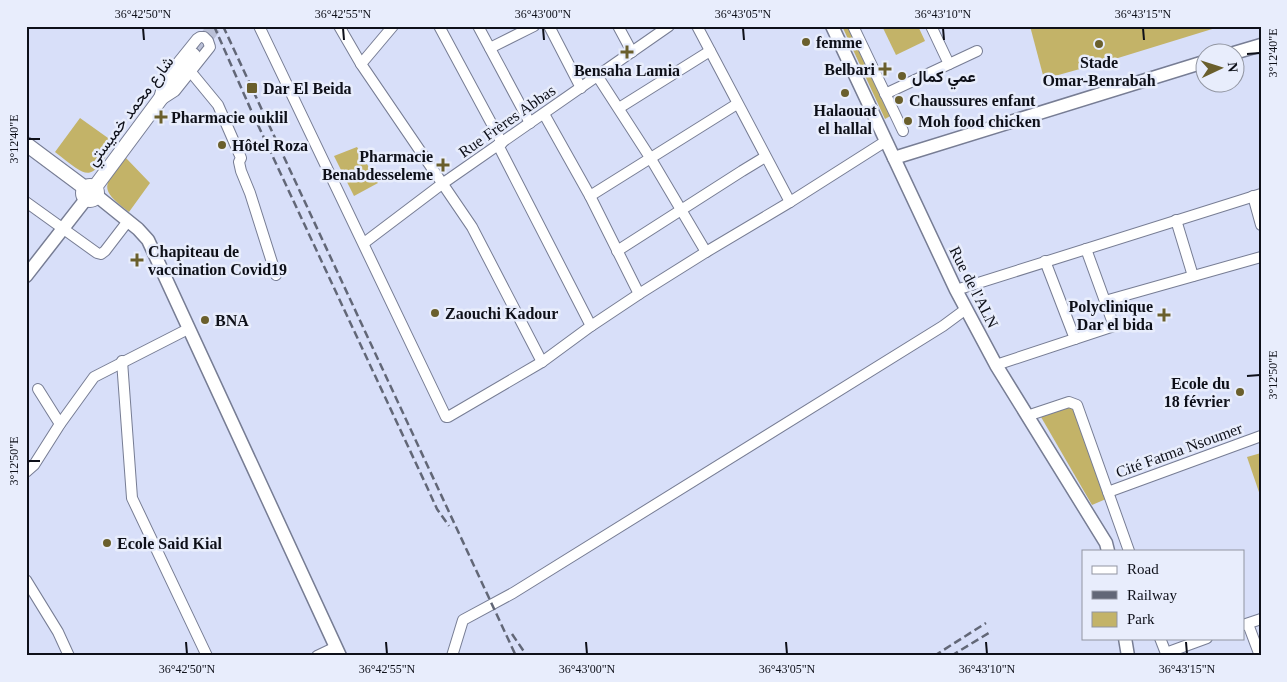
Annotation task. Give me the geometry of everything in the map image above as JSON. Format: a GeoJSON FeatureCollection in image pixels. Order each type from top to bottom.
{"type":"FeatureCollection","features":[{"type":"Feature","properties":{"kind":"main road","name":"شارع محمد خميستي"},"geometry":{"type":"LineString","coordinates":[[91,192],[193,55]]}},
{"type":"Feature","properties":{"kind":"main road"},"geometry":{"type":"LineString","coordinates":[[26,144],[91,192]]}},
{"type":"Feature","properties":{"kind":"street"},"geometry":{"type":"LineString","coordinates":[[259,26],[446,417],[450,417],[542,362],[639,294],[886,142]]}},
{"type":"Feature","properties":{"kind":"street"},"geometry":{"type":"LineString","coordinates":[[339,26],[361,64],[472,227],[542,362]]}},
{"type":"Feature","properties":{"kind":"street"},"geometry":{"type":"LineString","coordinates":[[361,64],[393,26]]}},
{"type":"Feature","properties":{"kind":"street"},"geometry":{"type":"LineString","coordinates":[[439,26],[591,326]]}},
{"type":"Feature","properties":{"kind":"street"},"geometry":{"type":"LineString","coordinates":[[478,26],[530,123]]}},
{"type":"Feature","properties":{"kind":"street"},"geometry":{"type":"LineString","coordinates":[[490,48],[534,26]]}},
{"type":"Feature","properties":{"kind":"street"},"geometry":{"type":"LineString","coordinates":[[549,26],[582,88]]}},
{"type":"Feature","properties":{"kind":"street"},"geometry":{"type":"LineString","coordinates":[[618,26],[632,52]]}},
{"type":"Feature","properties":{"kind":"street","name":"Rue Frères Abbas"},"geometry":{"type":"LineString","coordinates":[[364,244],[442,184],[669,26]]}},
{"type":"Feature","properties":{"kind":"street"},"geometry":{"type":"LineString","coordinates":[[696,26],[790,202]]}},
{"type":"Feature","properties":{"kind":"street","name":"Rue de l'ALN"},"geometry":{"type":"LineString","coordinates":[[832,26],[956,290],[996,365],[1106,543],[1108,550]]}},
{"type":"Feature","properties":{"kind":"street"},"geometry":{"type":"LineString","coordinates":[[853,26],[903,131]]}},
{"type":"Feature","properties":{"kind":"street"},"geometry":{"type":"LineString","coordinates":[[931,26],[949,64]]}},
{"type":"Feature","properties":{"kind":"street"},"geometry":{"type":"LineString","coordinates":[[204,37],[210,46],[175,91],[158,102],[164,80],[197,39],[204,37]]}},
{"type":"Feature","properties":{"kind":"street"},"geometry":{"type":"LineString","coordinates":[[1244,50],[1261,45]]}},
{"type":"Feature","properties":{"kind":"street"},"geometry":{"type":"LineString","coordinates":[[619,108],[710,51]]}},
{"type":"Feature","properties":{"kind":"street"},"geometry":{"type":"LineString","coordinates":[[885,94],[977,51]]}},
{"type":"Feature","properties":{"kind":"street"},"geometry":{"type":"LineString","coordinates":[[894,158],[1194,65]]}},
{"type":"Feature","properties":{"kind":"street"},"geometry":{"type":"LineString","coordinates":[[190,71],[218,105],[238,150],[241,158],[239,162],[241,171],[250,193],[276,275]]}},
{"type":"Feature","properties":{"kind":"street"},"geometry":{"type":"LineString","coordinates":[[598,77],[651,159],[706,252]]}},
{"type":"Feature","properties":{"kind":"street"},"geometry":{"type":"LineString","coordinates":[[590,196],[738,104]]}},
{"type":"Feature","properties":{"kind":"street"},"geometry":{"type":"LineString","coordinates":[[544,114],[590,196],[639,294]]}},
{"type":"Feature","properties":{"kind":"street"},"geometry":{"type":"LineString","coordinates":[[618,251],[765,158]]}},
{"type":"Feature","properties":{"kind":"street"},"geometry":{"type":"LineString","coordinates":[[26,276],[91,192],[128,221],[148,240],[338,652],[320,655]]}},
{"type":"Feature","properties":{"kind":"street"},"geometry":{"type":"LineString","coordinates":[[956,290],[1257,195],[1261,225]]}},
{"type":"Feature","properties":{"kind":"street"},"geometry":{"type":"LineString","coordinates":[[26,202],[96,253],[101,254],[128,221]]}},
{"type":"Feature","properties":{"kind":"street"},"geometry":{"type":"LineString","coordinates":[[1176,220],[1193,276]]}},
{"type":"Feature","properties":{"kind":"street"},"geometry":{"type":"LineString","coordinates":[[996,365],[1114,326],[1086,249]]}},
{"type":"Feature","properties":{"kind":"street"},"geometry":{"type":"LineString","coordinates":[[1105,301],[1261,257]]}},
{"type":"Feature","properties":{"kind":"street"},"geometry":{"type":"LineString","coordinates":[[1045,261],[1075,339]]}},
{"type":"Feature","properties":{"kind":"street"},"geometry":{"type":"LineString","coordinates":[[452,656],[463,620],[513,594],[574,554],[943,326],[966,309]]}},
{"type":"Feature","properties":{"kind":"street"},"geometry":{"type":"LineString","coordinates":[[26,472],[34,466],[60,424],[94,377],[188,329]]}},
{"type":"Feature","properties":{"kind":"street"},"geometry":{"type":"LineString","coordinates":[[122,362],[132,498],[207,656]]}},
{"type":"Feature","properties":{"kind":"street"},"geometry":{"type":"LineString","coordinates":[[38,389],[60,424]]}},
{"type":"Feature","properties":{"kind":"street","name":"Cité Fatma Nsoumer"},"geometry":{"type":"LineString","coordinates":[[1026,416],[1069,402],[1077,406],[1129,550]]}},
{"type":"Feature","properties":{"kind":"street","name":"Cité Fatma Nsoumer"},"geometry":{"type":"LineString","coordinates":[[1108,492],[1261,436]]}},
{"type":"Feature","properties":{"kind":"street"},"geometry":{"type":"LineString","coordinates":[[26,580],[58,632],[69,656]]}},
{"type":"Feature","properties":{"kind":"street"},"geometry":{"type":"LineString","coordinates":[[1260,656],[1246,624],[1261,619]]}},
{"type":"Feature","properties":{"kind":"street"},"geometry":{"type":"LineString","coordinates":[[1125,640],[1128,656]]}},
{"type":"Feature","properties":{"kind":"street"},"geometry":{"type":"LineString","coordinates":[[1161,640],[1166,654],[1202,640]]}},
{"type":"Feature","properties":{"kind":"green space"},"geometry":{"type":"Polygon","coordinates":[[[842,26],[850,26],[892,115],[885,119],[842,26]]]}},
{"type":"Feature","properties":{"kind":"green space"},"geometry":{"type":"Polygon","coordinates":[[[882,26],[918,26],[925,41],[896,55],[882,26]]]}},
{"type":"Feature","properties":{"kind":"green space","name":"Stade Omar-Benrabah"},"geometry":{"type":"Polygon","coordinates":[[[1030,26],[1222,26],[1044,79],[1030,26]]]}},
{"type":"Feature","properties":{"kind":"green space"},"geometry":{"type":"Polygon","coordinates":[[[80,118],[115,143],[100,165],[89,173],[76,168],[55,152],[80,118]]]}},
{"type":"Feature","properties":{"kind":"green space"},"geometry":{"type":"Polygon","coordinates":[[[357,147],[378,183],[354,196],[334,156],[357,147]]]}},
{"type":"Feature","properties":{"kind":"green space"},"geometry":{"type":"Polygon","coordinates":[[[126,158],[150,183],[129,212],[112,197],[107,187],[112,175],[126,158]]]}},
{"type":"Feature","properties":{"kind":"green space"},"geometry":{"type":"Polygon","coordinates":[[[1072,408],[1075,411],[1106,499],[1092,505],[1041,417],[1072,408]]]}},
{"type":"Feature","properties":{"kind":"green space"},"geometry":{"type":"Polygon","coordinates":[[[1261,453],[1261,498],[1247,457],[1261,453]]]}},
{"type":"Feature","properties":{"kind":"tunnel"},"geometry":{"type":"LineString","coordinates":[[193,55],[215,26]]}},
{"type":"Feature","properties":{"kind":"railway"},"geometry":{"type":"LineString","coordinates":[[214,26],[251,110],[437,509],[449,526]]}},
{"type":"Feature","properties":{"kind":"railway"},"geometry":{"type":"LineString","coordinates":[[223,26],[516,656]]}},
{"type":"Feature","properties":{"kind":"railway"},"geometry":{"type":"LineString","coordinates":[[934,656],[986,623]]}},
{"type":"Feature","properties":{"kind":"railway"},"geometry":{"type":"LineString","coordinates":[[951,656],[992,631]]}},
{"type":"Feature","properties":{"kind":"railway"},"geometry":{"type":"LineString","coordinates":[[512,634],[527,656]]}},
{"type":"Feature","properties":{"kind":"place","name":"femme"},"geometry":{"type":"Point","coordinates":[806,42]}},
{"type":"Feature","properties":{"kind":"place","name":"Stade Omar-Benrabah"},"geometry":{"type":"Point","coordinates":[1099,44]}},
{"type":"Feature","properties":{"kind":"place","name":"Bensaha Lamia"},"geometry":{"type":"Point","coordinates":[627,52]}},
{"type":"Feature","properties":{"kind":"place","name":"Belbari"},"geometry":{"type":"Point","coordinates":[885,69]}},
{"type":"Feature","properties":{"kind":"place","name":"عمي كمال"},"geometry":{"type":"Point","coordinates":[902,76]}},
{"type":"Feature","properties":{"kind":"place","name":"Dar El Beida"},"geometry":{"type":"Point","coordinates":[252,88]}},
{"type":"Feature","properties":{"kind":"place","name":"Halaouat el hallal"},"geometry":{"type":"Point","coordinates":[845,93]}},
{"type":"Feature","properties":{"kind":"place","name":"Chaussures enfant"},"geometry":{"type":"Point","coordinates":[899,100]}},
{"type":"Feature","properties":{"kind":"place","name":"Pharmacie ouklil"},"geometry":{"type":"Point","coordinates":[161,117]}},
{"type":"Feature","properties":{"kind":"place","name":"Moh food chicken"},"geometry":{"type":"Point","coordinates":[908,121]}},
{"type":"Feature","properties":{"kind":"place","name":"Hôtel Roza"},"geometry":{"type":"Point","coordinates":[222,145]}},
{"type":"Feature","properties":{"kind":"place","name":"Pharmacie Benabdesseleme"},"geometry":{"type":"Point","coordinates":[443,165]}},
{"type":"Feature","properties":{"kind":"place","name":"Chapiteau de vaccination Covid19"},"geometry":{"type":"Point","coordinates":[137,260]}},
{"type":"Feature","properties":{"kind":"place","name":"Zaouchi Kadour"},"geometry":{"type":"Point","coordinates":[435,313]}},
{"type":"Feature","properties":{"kind":"place","name":"Polyclinique Dar el bida"},"geometry":{"type":"Point","coordinates":[1164,315]}},
{"type":"Feature","properties":{"kind":"place","name":"BNA"},"geometry":{"type":"Point","coordinates":[205,320]}},
{"type":"Feature","properties":{"kind":"place","name":"Ecole du 18 février"},"geometry":{"type":"Point","coordinates":[1240,392]}},
{"type":"Feature","properties":{"kind":"place","name":"Ecole Said Kial"},"geometry":{"type":"Point","coordinates":[107,543]}}]}
